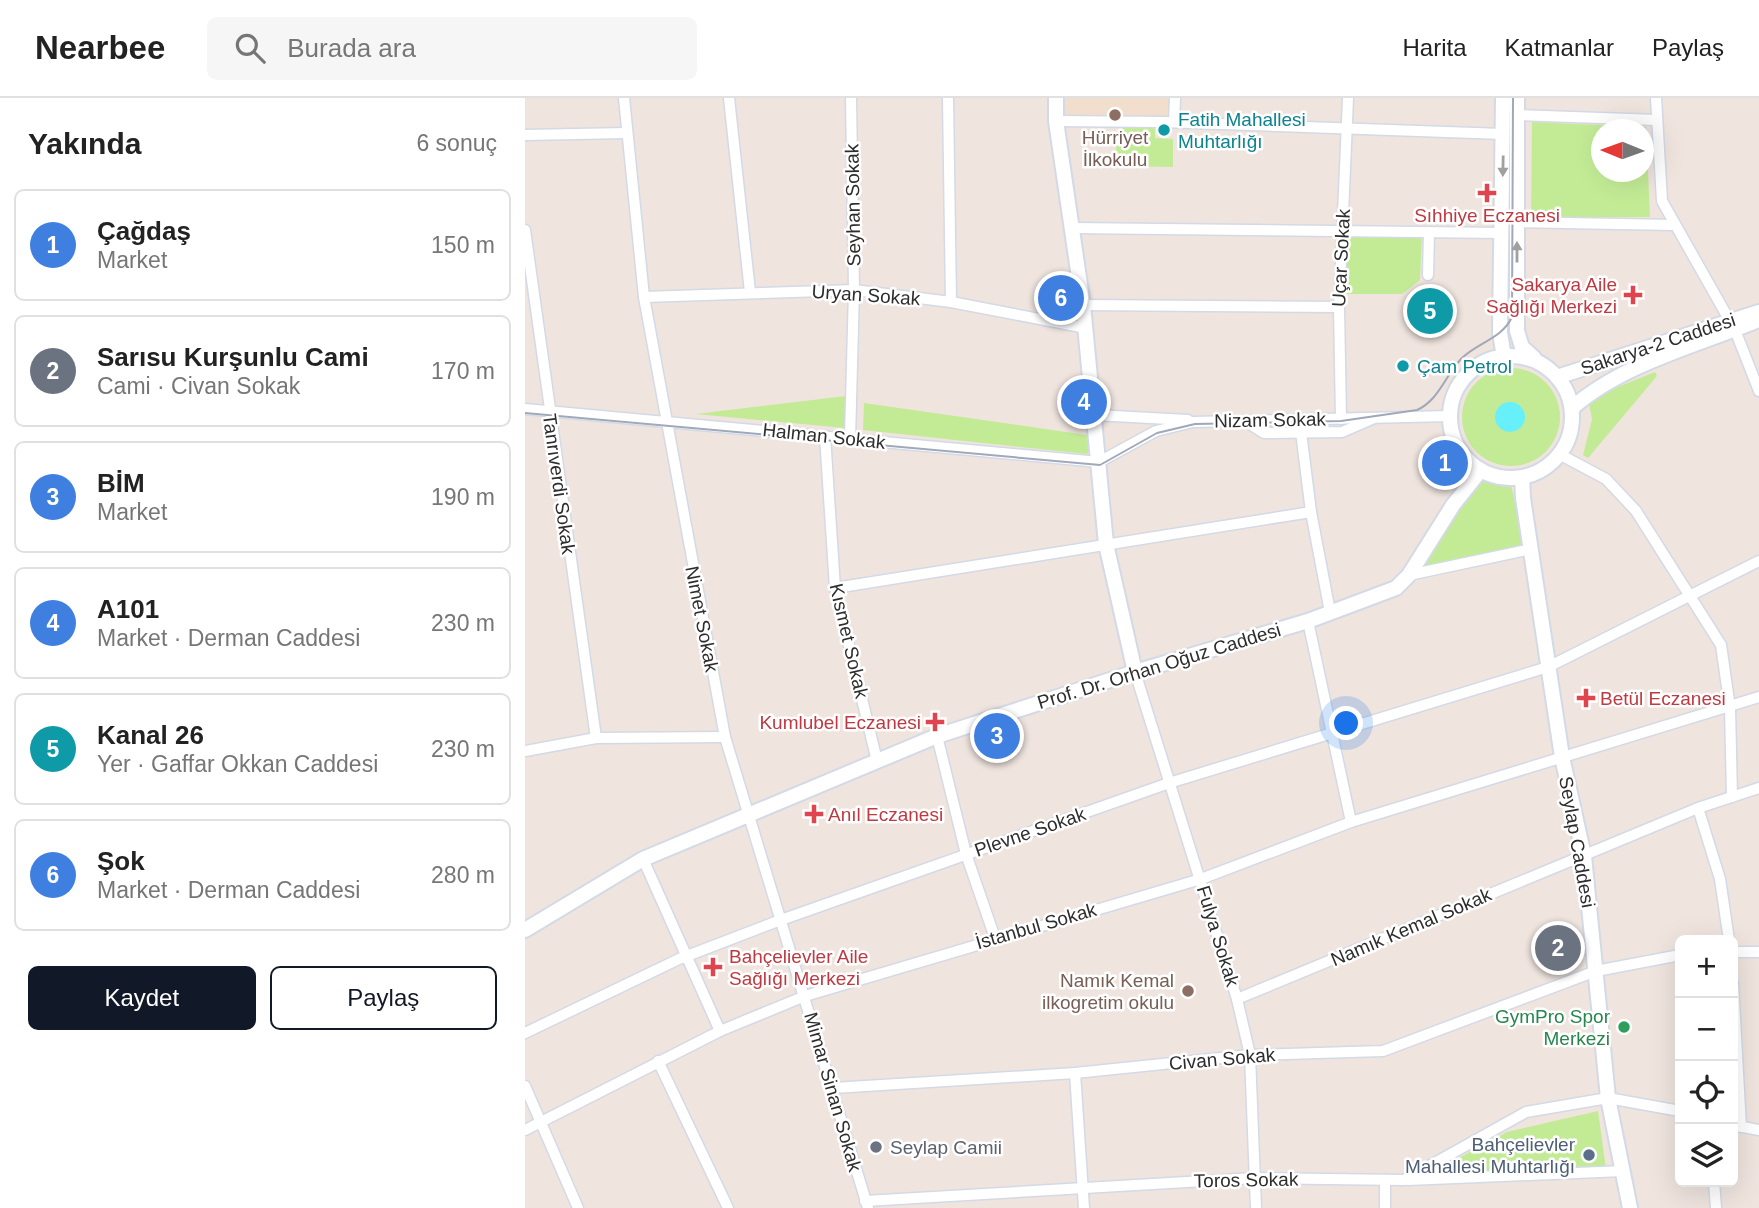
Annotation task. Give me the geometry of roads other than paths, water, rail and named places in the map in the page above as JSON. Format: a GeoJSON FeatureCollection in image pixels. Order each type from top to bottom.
{"type":"FeatureCollection","features":[{"type":"Feature","properties":{"kind":"main road"},"geometry":{"type":"LineString","coordinates":[[1056,98],[1056,121],[1086,328],[1106,544],[1135,672]]}},
{"type":"Feature","properties":{"kind":"main road"},"geometry":{"type":"LineString","coordinates":[[1503,98],[1500,333],[1504,356]]}},
{"type":"Feature","properties":{"kind":"main road"},"geometry":{"type":"LineString","coordinates":[[1517,98],[1517,331],[1522,347],[1557,377],[1572,408],[1567,440],[1559,454],[1542,469],[1522,477],[1501,477],[1481,470],[1458,447],[1450,416],[1453,397],[1462,380],[1477,366],[1513,355],[1538,361]]}},
{"type":"Feature","properties":{"kind":"main road","name":"Sakarya-2 Caddesi"},"geometry":{"type":"LineString","coordinates":[[1733,325],[1759,312]]}},
{"type":"Feature","properties":{"kind":"main road","name":"Sakarya-2 Caddesi"},"geometry":{"type":"LineString","coordinates":[[1557,377],[1733,325],[1759,320]]}},
{"type":"Feature","properties":{"kind":"main road"},"geometry":{"type":"LineString","coordinates":[[1572,408],[1592,391],[1733,325]]}},
{"type":"Feature","properties":{"kind":"main road","name":"Prof. Dr. Orhan Oğuz Caddesi"},"geometry":{"type":"LineString","coordinates":[[525,930],[643,859],[937,736],[1135,672],[1308,621],[1396,587],[1409,575],[1453,505],[1481,470]]}},
{"type":"Feature","properties":{"kind":"main road","name":"Seylap Caddesi"},"geometry":{"type":"LineString","coordinates":[[1522,477],[1562,757],[1584,856],[1608,1098],[1630,1208]]}},
{"type":"Feature","properties":{"kind":"street","name":"Nimet Sokak"},"geometry":{"type":"LineString","coordinates":[[624,98],[644,297],[664,420],[725,737],[747,815]]}},
{"type":"Feature","properties":{"kind":"street"},"geometry":{"type":"LineString","coordinates":[[729,98],[750,292]]}},
{"type":"Feature","properties":{"kind":"street","name":"Seyhan Sokak"},"geometry":{"type":"LineString","coordinates":[[850,438],[854,290],[852,98]]}},
{"type":"Feature","properties":{"kind":"street"},"geometry":{"type":"LineString","coordinates":[[948,98],[951,302]]}},
{"type":"Feature","properties":{"kind":"street"},"geometry":{"type":"LineString","coordinates":[[1174,122],[1175,98]]}},
{"type":"Feature","properties":{"kind":"street","name":"Uçar Sokak"},"geometry":{"type":"LineString","coordinates":[[1341,419],[1339,307],[1348,98]]}},
{"type":"Feature","properties":{"kind":"street"},"geometry":{"type":"LineString","coordinates":[[1655,98],[1662,201],[1733,325],[1759,391]]}},
{"type":"Feature","properties":{"kind":"street"},"geometry":{"type":"LineString","coordinates":[[1517,115],[1656,120]]}},
{"type":"Feature","properties":{"kind":"street"},"geometry":{"type":"LineString","coordinates":[[1056,121],[1174,122],[1503,134]]}},
{"type":"Feature","properties":{"kind":"street"},"geometry":{"type":"LineString","coordinates":[[525,135],[627,133]]}},
{"type":"Feature","properties":{"kind":"street"},"geometry":{"type":"LineString","coordinates":[[1516,222],[1675,225]]}},
{"type":"Feature","properties":{"kind":"street"},"geometry":{"type":"LineString","coordinates":[[1072,228],[1502,233]]}},
{"type":"Feature","properties":{"kind":"street","name":"Tanrıverdi Sokak"},"geometry":{"type":"LineString","coordinates":[[525,230],[548,410],[596,738]]}},
{"type":"Feature","properties":{"kind":"street"},"geometry":{"type":"LineString","coordinates":[[1428,275],[1429,232]]}},
{"type":"Feature","properties":{"kind":"street","name":"Uryan Sokak"},"geometry":{"type":"LineString","coordinates":[[644,297],[854,290],[951,302],[1086,328]]}},
{"type":"Feature","properties":{"kind":"street"},"geometry":{"type":"LineString","coordinates":[[1083,305],[1339,307]]}},
{"type":"Feature","properties":{"kind":"street","name":"Halman Sokak"},"geometry":{"type":"LineString","coordinates":[[525,409],[1100,462]]}},
{"type":"Feature","properties":{"kind":"street"},"geometry":{"type":"LineString","coordinates":[[1095,415],[1193,422]]}},
{"type":"Feature","properties":{"kind":"street","name":"Nizam Sokak"},"geometry":{"type":"LineString","coordinates":[[1100,462],[1156,431],[1193,422],[1450,416]]}},
{"type":"Feature","properties":{"kind":"street"},"geometry":{"type":"LineString","coordinates":[[1245,421],[1264,433],[1342,432],[1373,418]]}},
{"type":"Feature","properties":{"kind":"street"},"geometry":{"type":"LineString","coordinates":[[1301,432],[1311,512],[1329,612]]}},
{"type":"Feature","properties":{"kind":"street","name":"Kısmet Sokak"},"geometry":{"type":"LineString","coordinates":[[825,436],[835,588],[877,761]]}},
{"type":"Feature","properties":{"kind":"street"},"geometry":{"type":"LineString","coordinates":[[1559,454],[1606,479],[1636,512],[1721,645],[1730,708],[1733,797]]}},
{"type":"Feature","properties":{"kind":"street"},"geometry":{"type":"LineString","coordinates":[[835,588],[1311,512]]}},
{"type":"Feature","properties":{"kind":"street"},"geometry":{"type":"LineString","coordinates":[[1409,575],[1531,550]]}},
{"type":"Feature","properties":{"kind":"street","name":"Plevne Sokak"},"geometry":{"type":"LineString","coordinates":[[525,1033],[685,957],[778,921],[1169,783],[1548,667],[1759,561]]}},
{"type":"Feature","properties":{"kind":"street"},"geometry":{"type":"LineString","coordinates":[[1308,621],[1352,822]]}},
{"type":"Feature","properties":{"kind":"street","name":"Fulya Sokak"},"geometry":{"type":"LineString","coordinates":[[1135,672],[1201,879],[1237,999],[1250,1055],[1256,1208]]}},
{"type":"Feature","properties":{"kind":"street","name":"İstanbul Sokak"},"geometry":{"type":"LineString","coordinates":[[525,1130],[720,1031],[805,996],[1201,879],[1352,822],[1759,697]]}},
{"type":"Feature","properties":{"kind":"street"},"geometry":{"type":"LineString","coordinates":[[937,736],[966,854],[995,938]]}},
{"type":"Feature","properties":{"kind":"street"},"geometry":{"type":"LineString","coordinates":[[525,751],[596,738],[725,737]]}},
{"type":"Feature","properties":{"kind":"street","name":"Namık Kemal Sokak"},"geometry":{"type":"LineString","coordinates":[[1237,999],[1698,808],[1759,788]]}},
{"type":"Feature","properties":{"kind":"street"},"geometry":{"type":"LineString","coordinates":[[1698,808],[1720,879],[1728,935]]}},
{"type":"Feature","properties":{"kind":"street","name":"Mimar Sinan Sokak"},"geometry":{"type":"LineString","coordinates":[[747,815],[867,1204]]}},
{"type":"Feature","properties":{"kind":"street"},"geometry":{"type":"LineString","coordinates":[[643,859],[720,1031]]}},
{"type":"Feature","properties":{"kind":"street"},"geometry":{"type":"LineString","coordinates":[[1738,952],[1759,952]]}},
{"type":"Feature","properties":{"kind":"street","name":"Civan Sokak"},"geometry":{"type":"LineString","coordinates":[[833,1088],[1075,1073],[1250,1055],[1383,1051],[1596,971],[1675,956]]}},
{"type":"Feature","properties":{"kind":"street"},"geometry":{"type":"LineString","coordinates":[[1733,998],[1737,1124]]}},
{"type":"Feature","properties":{"kind":"street"},"geometry":{"type":"LineString","coordinates":[[658,1061],[728,1208]]}},
{"type":"Feature","properties":{"kind":"street"},"geometry":{"type":"LineString","coordinates":[[1075,1073],[1084,1208]]}},
{"type":"Feature","properties":{"kind":"street"},"geometry":{"type":"LineString","coordinates":[[525,1086],[543,1121],[578,1208]]}},
{"type":"Feature","properties":{"kind":"street","name":"Toros Sokak"},"geometry":{"type":"LineString","coordinates":[[867,1204],[1084,1187],[1255,1178],[1404,1180],[1526,1112],[1608,1098],[1675,1110]]}},
{"type":"Feature","properties":{"kind":"street"},"geometry":{"type":"LineString","coordinates":[[1738,1126],[1759,1130]]}},
{"type":"Feature","properties":{"kind":"street"},"geometry":{"type":"LineString","coordinates":[[1404,1180],[1623,1171]]}},
{"type":"Feature","properties":{"kind":"street"},"geometry":{"type":"LineString","coordinates":[[1385,1180],[1385,1208]]}},
{"type":"Feature","properties":{"kind":"street"},"geometry":{"type":"LineString","coordinates":[[1714,1187],[1716,1208]]}},
{"type":"Feature","properties":{"kind":"water"},"geometry":{"type":"Polygon","coordinates":[[[1510,402],[1521,406],[1525,417],[1521,428],[1510,432],[1499,428],[1495,417],[1499,406],[1510,402]]]}},
{"type":"Feature","properties":{"kind":"tram line"},"geometry":{"type":"LineString","coordinates":[[525,413],[1100,465],[1157,433],[1195,424],[1341,421],[1417,410],[1431,400],[1461,359],[1502,331],[1512,317],[1513,98]]}},
{"type":"Feature","properties":{"kind":"place","name":"Hürriyet İlkokulu"},"geometry":{"type":"Point","coordinates":[1115,115]}},
{"type":"Feature","properties":{"kind":"place","name":"Fatih Mahallesi Muhtarlığı"},"geometry":{"type":"Point","coordinates":[1164,130]}},
{"type":"Feature","properties":{"kind":"place","name":"Sıhhiye Eczanesi"},"geometry":{"type":"Point","coordinates":[1487,193]}},
{"type":"Feature","properties":{"kind":"place","name":"Sakarya Aile Sağlığı Merkezi"},"geometry":{"type":"Point","coordinates":[1633,295]}},
{"type":"Feature","properties":{"kind":"place","name":"Şok"},"geometry":{"type":"Point","coordinates":[1061,298]}},
{"type":"Feature","properties":{"kind":"place","name":"Kanal 26"},"geometry":{"type":"Point","coordinates":[1430,311]}},
{"type":"Feature","properties":{"kind":"place","name":"Çam Petrol"},"geometry":{"type":"Point","coordinates":[1403,366]}},
{"type":"Feature","properties":{"kind":"place","name":"A101"},"geometry":{"type":"Point","coordinates":[1084,402]}},
{"type":"Feature","properties":{"kind":"place","name":"Çağdaş"},"geometry":{"type":"Point","coordinates":[1445,463]}},
{"type":"Feature","properties":{"kind":"place","name":"Betül Eczanesi"},"geometry":{"type":"Point","coordinates":[1586,698]}},
{"type":"Feature","properties":{"kind":"place","name":"Kumlubel Eczanesi"},"geometry":{"type":"Point","coordinates":[935,722]}},
{"type":"Feature","properties":{"kind":"place","name":"BİM"},"geometry":{"type":"Point","coordinates":[997,736]}},
{"type":"Feature","properties":{"kind":"place","name":"Anıl Eczanesi"},"geometry":{"type":"Point","coordinates":[814,814]}},
{"type":"Feature","properties":{"kind":"place","name":"Sarısu Kurşunlu Cami"},"geometry":{"type":"Point","coordinates":[1558,948]}},
{"type":"Feature","properties":{"kind":"place","name":"Bahçelievler Aile Sağlığı Merkezi"},"geometry":{"type":"Point","coordinates":[713,967]}},
{"type":"Feature","properties":{"kind":"place","name":"Namık Kemal ilkogretim okulu"},"geometry":{"type":"Point","coordinates":[1188,991]}},
{"type":"Feature","properties":{"kind":"place","name":"GymPro Spor Merkezi"},"geometry":{"type":"Point","coordinates":[1624,1027]}},
{"type":"Feature","properties":{"kind":"place","name":"Seylap Camii"},"geometry":{"type":"Point","coordinates":[876,1147]}},
{"type":"Feature","properties":{"kind":"place","name":"Bahçelievler Mahallesi Muhtarlığı"},"geometry":{"type":"Point","coordinates":[1589,1155]}}]}
